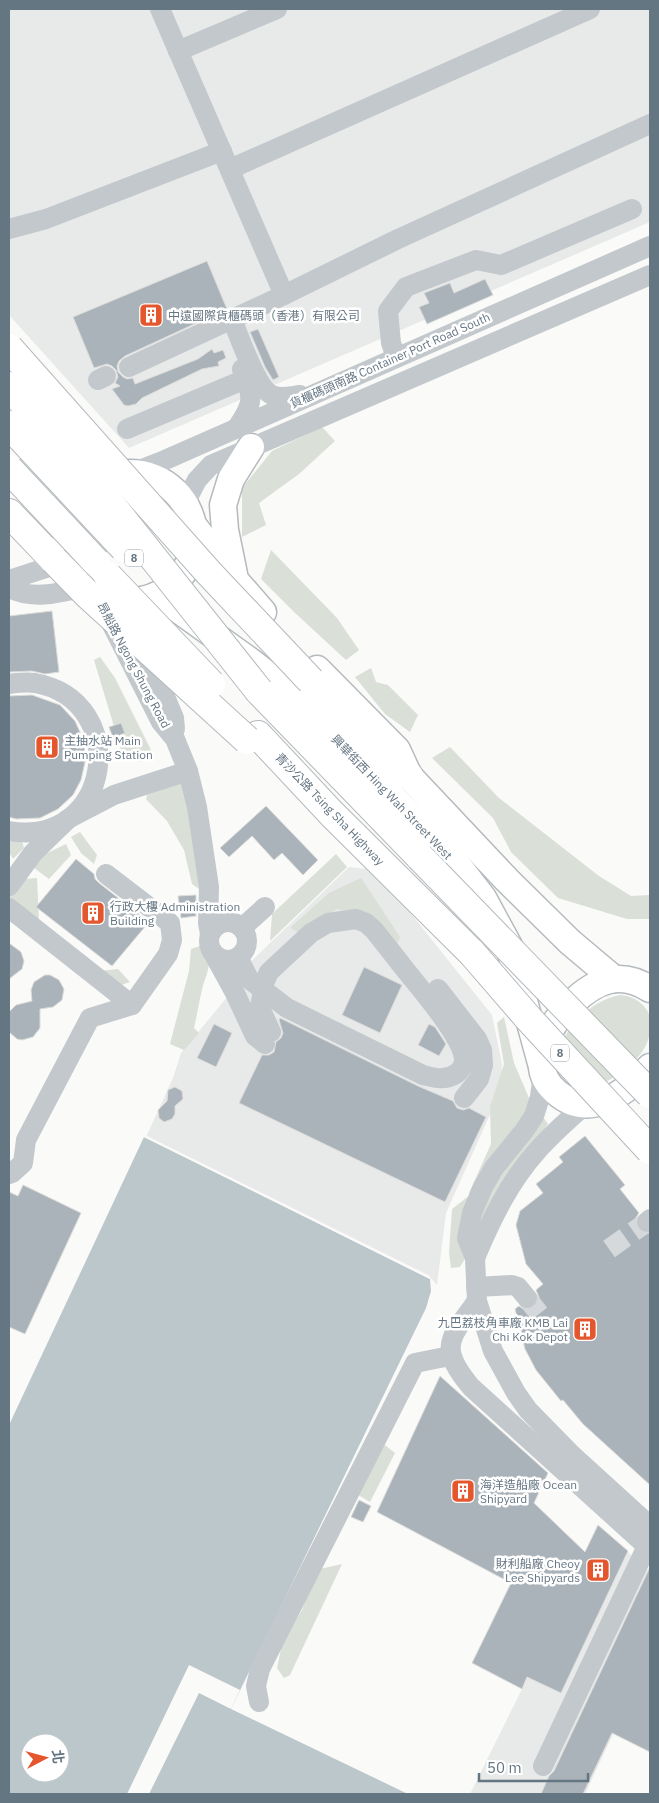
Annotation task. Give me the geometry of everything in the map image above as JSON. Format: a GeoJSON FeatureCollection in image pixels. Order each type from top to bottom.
{"type":"FeatureCollection","features":[{"type":"Feature","properties":{"kind":"highway"},"geometry":{"type":"LineString","coordinates":[[9,348],[209,574],[384,760],[409,776]]}},
{"type":"Feature","properties":{"kind":"highway"},"geometry":{"type":"LineString","coordinates":[[9,386],[109,502],[259,691]]}},
{"type":"Feature","properties":{"kind":"highway","name":"8"},"geometry":{"type":"LineString","coordinates":[[9,425],[259,691],[650,1094]]}},
{"type":"Feature","properties":{"kind":"highway","name":"青沙公路 Tsing Sha Highway"},"geometry":{"type":"LineString","coordinates":[[9,469],[332,814],[472,954],[529,1020],[650,1150]]}},
{"type":"Feature","properties":{"kind":"highway"},"geometry":{"type":"LineString","coordinates":[[9,513],[88,595],[247,740],[332,814]]}},
{"type":"Feature","properties":{"kind":"highway"},"geometry":{"type":"LineString","coordinates":[[472,954],[537,1012],[650,1124]]}},
{"type":"Feature","properties":{"kind":"main road"},"geometry":{"type":"LineString","coordinates":[[236,582],[225,530],[223,504],[244,438]]}},
{"type":"Feature","properties":{"kind":"main road"},"geometry":{"type":"LineString","coordinates":[[67,543],[69,516],[77,500],[96,482],[112,476],[129,474],[165,482],[172,488],[236,582],[283,634],[397,750],[409,776],[508,880],[589,960],[650,989]]}},
{"type":"Feature","properties":{"kind":"main road"},"geometry":{"type":"LineString","coordinates":[[9,485],[67,543],[80,576],[92,588],[115,599],[146,598],[174,584],[187,567],[193,546],[189,514]]}},
{"type":"Feature","properties":{"kind":"main road","name":"興華街西 Hing Wah Street West"},"geometry":{"type":"LineString","coordinates":[[146,598],[176,608],[250,661],[297,698],[453,859],[483,898],[509,946],[542,1068]]}},
{"type":"Feature","properties":{"kind":"main road"},"geometry":{"type":"LineString","coordinates":[[630,978],[602,982],[592,987],[560,1015],[550,1030],[544,1046],[542,1068],[546,1080],[554,1091],[575,1103],[590,1104],[611,1099],[626,1090],[650,1067]]}},
{"type":"Feature","properties":{"kind":"main road"},"geometry":{"type":"LineString","coordinates":[[590,1104],[628,1122],[650,1138]]}},
{"type":"Feature","properties":{"kind":"street"},"geometry":{"type":"LineString","coordinates":[[160,9],[284,295]]}},
{"type":"Feature","properties":{"kind":"street"},"geometry":{"type":"LineString","coordinates":[[178,51],[277,9]]}},
{"type":"Feature","properties":{"kind":"street"},"geometry":{"type":"LineString","coordinates":[[230,169],[590,9]]}},
{"type":"Feature","properties":{"kind":"street"},"geometry":{"type":"LineString","coordinates":[[129,367],[284,295],[398,239],[650,124]]}},
{"type":"Feature","properties":{"kind":"street"},"geometry":{"type":"LineString","coordinates":[[9,229],[46,219],[222,151]]}},
{"type":"Feature","properties":{"kind":"street"},"geometry":{"type":"LineString","coordinates":[[396,357],[391,343],[388,311],[406,287],[476,260],[501,265],[632,209]]}},
{"type":"Feature","properties":{"kind":"street","name":"貨櫃碼頭南路 Container Port Road South"},"geometry":{"type":"LineString","coordinates":[[189,514],[197,480],[211,466],[244,438],[315,393],[650,246]]}},
{"type":"Feature","properties":{"kind":"street","name":"貨櫃碼頭南路 Container Port Road South"},"geometry":{"type":"LineString","coordinates":[[129,474],[164,460],[244,438],[650,275]]}},
{"type":"Feature","properties":{"kind":"street"},"geometry":{"type":"LineString","coordinates":[[227,321],[251,376],[267,393],[274,396],[315,393]]}},
{"type":"Feature","properties":{"kind":"street"},"geometry":{"type":"LineString","coordinates":[[244,438],[251,402],[251,376]]}},
{"type":"Feature","properties":{"kind":"street"},"geometry":{"type":"LineString","coordinates":[[127,429],[251,376]]}},
{"type":"Feature","properties":{"kind":"street"},"geometry":{"type":"LineString","coordinates":[[9,417],[34,447],[54,464],[96,482]]}},
{"type":"Feature","properties":{"kind":"street"},"geometry":{"type":"LineString","coordinates":[[9,580],[46,568],[67,543]]}},
{"type":"Feature","properties":{"kind":"street"},"geometry":{"type":"LineString","coordinates":[[9,588],[32,596],[92,588]]}},
{"type":"Feature","properties":{"kind":"street","name":"昂船路 Ngong Shung Road"},"geometry":{"type":"LineString","coordinates":[[92,588],[161,722],[175,739],[188,771],[197,808],[209,887],[208,923],[212,942]]}},
{"type":"Feature","properties":{"kind":"street","name":"昂船路 Ngong Shung Road"},"geometry":{"type":"LineString","coordinates":[[146,598],[143,644],[174,718],[175,739]]}},
{"type":"Feature","properties":{"kind":"street"},"geometry":{"type":"LineString","coordinates":[[9,684],[34,683],[59,690],[79,706],[93,727],[100,752],[97,777],[86,801],[33,853],[9,886]]}},
{"type":"Feature","properties":{"kind":"street"},"geometry":{"type":"LineString","coordinates":[[9,831],[25,833],[48,830],[114,795],[188,771]]}},
{"type":"Feature","properties":{"kind":"street"},"geometry":{"type":"LineString","coordinates":[[9,1174],[24,1163],[26,1140],[90,1018],[132,1005],[168,954],[172,940],[170,923],[106,874]]}},
{"type":"Feature","properties":{"kind":"street","name":"昂船路 Ngong Shung Road"},"geometry":{"type":"LineString","coordinates":[[209,887],[219,906],[238,925]]}},
{"type":"Feature","properties":{"kind":"street"},"geometry":{"type":"LineString","coordinates":[[238,925],[247,940],[246,947],[238,956],[227,960],[216,955],[212,942],[218,925],[222,922],[238,925],[265,907]]}},
{"type":"Feature","properties":{"kind":"street"},"geometry":{"type":"LineString","coordinates":[[9,908],[132,1005]]}},
{"type":"Feature","properties":{"kind":"street"},"geometry":{"type":"LineString","coordinates":[[212,942],[255,1036],[268,1038],[260,1008],[262,990],[269,972],[311,933],[328,924],[356,919],[366,923],[374,930],[455,1034],[464,1062],[460,1071],[441,1079],[423,1074],[288,1008],[262,990],[249,979],[238,956]]}},
{"type":"Feature","properties":{"kind":"street"},"geometry":{"type":"LineString","coordinates":[[400,963],[418,965],[480,1044],[483,1065],[478,1079],[464,1098]]}},
{"type":"Feature","properties":{"kind":"street","name":"興華街西 Hing Wah Street West"},"geometry":{"type":"LineString","coordinates":[[542,1068],[540,1097],[534,1116],[494,1168],[483,1187],[472,1213],[466,1238],[475,1258],[476,1294],[486,1334],[498,1364],[516,1394],[528,1410],[572,1455],[650,1526]]}},
{"type":"Feature","properties":{"kind":"street","name":"興華街西 Hing Wah Street West"},"geometry":{"type":"LineString","coordinates":[[475,1258],[500,1205],[523,1168],[556,1131],[590,1104]]}},
{"type":"Feature","properties":{"kind":"street"},"geometry":{"type":"LineString","coordinates":[[527,1298],[514,1285],[476,1294],[454,1332],[450,1356],[459,1372],[471,1387],[649,1547],[543,1766]]}},
{"type":"Feature","properties":{"kind":"street"},"geometry":{"type":"LineString","coordinates":[[259,1702],[256,1686],[260,1668],[415,1363],[450,1356]]}},
{"type":"Feature","properties":{"kind":"shaded area"},"geometry":{"type":"Polygon","coordinates":[[[9,9],[650,9],[650,222],[129,448],[9,315],[9,9]]]}},
{"type":"Feature","properties":{"kind":"shaded area"},"geometry":{"type":"Polygon","coordinates":[[[322,427],[335,441],[299,474],[259,503],[266,525],[242,537],[242,488],[272,451],[322,427]]]}},
{"type":"Feature","properties":{"kind":"shaded area"},"geometry":{"type":"Polygon","coordinates":[[[271,550],[337,618],[359,650],[346,660],[261,579],[271,550]]]}},
{"type":"Feature","properties":{"kind":"shaded area"},"geometry":{"type":"Polygon","coordinates":[[[100,657],[115,678],[151,750],[141,762],[122,753],[94,660],[100,657]]]}},
{"type":"Feature","properties":{"kind":"shaded area"},"geometry":{"type":"Polygon","coordinates":[[[371,668],[376,682],[388,685],[418,715],[410,732],[385,714],[355,677],[371,668]]]}},
{"type":"Feature","properties":{"kind":"shaded area"},"geometry":{"type":"Polygon","coordinates":[[[450,747],[499,798],[599,876],[631,896],[650,895],[650,919],[627,919],[558,898],[511,852],[493,818],[432,758],[450,747]]]}},
{"type":"Feature","properties":{"kind":"shaded area"},"geometry":{"type":"Polygon","coordinates":[[[184,781],[203,892],[192,884],[184,850],[167,821],[146,799],[147,795],[184,781]]]}},
{"type":"Feature","properties":{"kind":"shaded area"},"geometry":{"type":"Polygon","coordinates":[[[18,827],[24,848],[13,859],[9,852],[9,835],[18,827]]]}},
{"type":"Feature","properties":{"kind":"shaded area"},"geometry":{"type":"Polygon","coordinates":[[[80,832],[97,855],[94,864],[81,853],[71,837],[80,832]]]}},
{"type":"Feature","properties":{"kind":"shaded area"},"geometry":{"type":"Polygon","coordinates":[[[66,844],[71,855],[49,879],[30,865],[39,857],[66,844]]]}},
{"type":"Feature","properties":{"kind":"shaded area"},"geometry":{"type":"Polygon","coordinates":[[[336,854],[347,867],[270,941],[272,914],[336,854]]]}},
{"type":"Feature","properties":{"kind":"shaded area"},"geometry":{"type":"Polygon","coordinates":[[[349,867],[376,870],[492,1015],[502,1064],[501,1090],[446,1213],[437,1285],[432,1279],[146,1137],[173,1078],[181,1053],[228,996],[240,972],[349,867]]]}},
{"type":"Feature","properties":{"kind":"shaded area"},"geometry":{"type":"Polygon","coordinates":[[[37,878],[39,921],[9,914],[9,880],[37,878]]]}},
{"type":"Feature","properties":{"kind":"shaded area"},"geometry":{"type":"Polygon","coordinates":[[[361,878],[400,937],[395,949],[362,914],[337,909],[298,932],[290,928],[329,893],[361,878]]]}},
{"type":"Feature","properties":{"kind":"shaded area"},"geometry":{"type":"Polygon","coordinates":[[[203,945],[207,951],[209,962],[194,1028],[199,1033],[184,1050],[170,1044],[189,971],[191,949],[203,945]]]}},
{"type":"Feature","properties":{"kind":"shaded area"},"geometry":{"type":"Polygon","coordinates":[[[118,969],[130,982],[115,987],[100,971],[118,969]]]}},
{"type":"Feature","properties":{"kind":"shaded area"},"geometry":{"type":"Polygon","coordinates":[[[620,995],[635,999],[648,1011],[650,1020],[649,1037],[634,1062],[602,1084],[562,1041],[573,1025],[586,1012],[602,1001],[620,995]]]}},
{"type":"Feature","properties":{"kind":"shaded area"},"geometry":{"type":"Polygon","coordinates":[[[504,1017],[514,1063],[529,1098],[548,1124],[529,1152],[460,1267],[451,1268],[449,1253],[452,1209],[470,1195],[469,1193],[491,1144],[490,1107],[504,1064],[497,1023],[504,1017]]]}},
{"type":"Feature","properties":{"kind":"shaded area"},"geometry":{"type":"Polygon","coordinates":[[[144,1137],[430,1279],[431,1291],[426,1308],[231,1709],[408,1794],[9,1794],[9,1425],[144,1137]]]}},
{"type":"Feature","properties":{"kind":"shaded area"},"geometry":{"type":"Polygon","coordinates":[[[381,1442],[395,1453],[370,1502],[355,1493],[381,1442]]]}},
{"type":"Feature","properties":{"kind":"shaded area","name":"財利船廠 Cheoy Lee Shipyards"},"geometry":{"type":"Polygon","coordinates":[[[598,1525],[650,1572],[650,1655],[585,1794],[470,1794],[522,1689],[598,1525]]]}},
{"type":"Feature","properties":{"kind":"shaded area"},"geometry":{"type":"Polygon","coordinates":[[[342,1564],[290,1675],[284,1678],[277,1668],[283,1639],[302,1610],[315,1570],[342,1564]]]}},
{"type":"Feature","properties":{"kind":"pier"},"geometry":{"type":"Polygon","coordinates":[[[145,1135],[430,1276],[430,1279],[144,1137],[145,1135]]]}},
{"type":"Feature","properties":{"kind":"pier"},"geometry":{"type":"Polygon","coordinates":[[[189,1665],[240,1690],[231,1709],[199,1693],[149,1794],[127,1794],[189,1665]]]}},
{"type":"Feature","properties":{"kind":"building","name":"中遠國際貨櫃碼頭（香港）有限公司"},"geometry":{"type":"Polygon","coordinates":[[[207,261],[227,309],[125,356],[119,361],[117,366],[118,372],[127,379],[133,378],[135,384],[198,359],[212,349],[214,353],[223,350],[226,358],[218,362],[219,366],[202,369],[142,398],[136,404],[124,405],[112,389],[120,386],[115,383],[118,377],[116,370],[107,364],[94,368],[73,317],[207,261]]]}},
{"type":"Feature","properties":{"kind":"building"},"geometry":{"type":"Polygon","coordinates":[[[485,279],[493,295],[427,324],[419,307],[429,303],[424,293],[450,283],[454,293],[485,279]]]}},
{"type":"Feature","properties":{"kind":"building"},"geometry":{"type":"Polygon","coordinates":[[[258,329],[279,377],[273,380],[265,367],[250,332],[258,329]]]}},
{"type":"Feature","properties":{"kind":"building"},"geometry":{"type":"Polygon","coordinates":[[[52,611],[59,672],[45,674],[32,671],[9,672],[9,616],[52,611]]]}},
{"type":"Feature","properties":{"kind":"building","name":"主抽水站 Main Pumping Station"},"geometry":{"type":"Polygon","coordinates":[[[32,695],[60,705],[75,721],[84,741],[85,762],[81,780],[73,795],[58,809],[40,818],[16,819],[9,817],[9,696],[32,695]]]}},
{"type":"Feature","properties":{"kind":"building"},"geometry":{"type":"Polygon","coordinates":[[[121,723],[125,733],[113,738],[109,727],[121,723]]]}},
{"type":"Feature","properties":{"kind":"building"},"geometry":{"type":"Polygon","coordinates":[[[266,806],[318,860],[303,875],[282,853],[274,860],[252,836],[229,857],[220,848],[266,806]]]}},
{"type":"Feature","properties":{"kind":"building","name":"行政大樓 Administration Building"},"geometry":{"type":"Polygon","coordinates":[[[76,859],[94,874],[95,879],[99,883],[149,922],[112,966],[36,907],[76,859]]]}},
{"type":"Feature","properties":{"kind":"building"},"geometry":{"type":"Polygon","coordinates":[[[196,895],[196,916],[181,918],[178,896],[196,895]]]}},
{"type":"Feature","properties":{"kind":"building"},"geometry":{"type":"Polygon","coordinates":[[[9,943],[21,952],[24,961],[22,969],[9,979],[9,943]]]}},
{"type":"Feature","properties":{"kind":"building"},"geometry":{"type":"Polygon","coordinates":[[[364,967],[402,985],[380,1033],[342,1015],[364,967]]]}},
{"type":"Feature","properties":{"kind":"building"},"geometry":{"type":"Polygon","coordinates":[[[45,975],[50,975],[59,980],[64,989],[62,1000],[53,1007],[40,1009],[40,1028],[33,1037],[22,1040],[17,1039],[9,1032],[9,1012],[16,1005],[32,1001],[31,990],[34,982],[45,975]]]}},
{"type":"Feature","properties":{"kind":"building"},"geometry":{"type":"Polygon","coordinates":[[[280,1018],[418,1086],[453,1101],[457,1108],[463,1110],[469,1108],[486,1117],[445,1202],[239,1103],[262,1055],[269,1055],[274,1052],[276,1042],[281,1038],[283,1033],[280,1018]]]}},
{"type":"Feature","properties":{"kind":"building"},"geometry":{"type":"Polygon","coordinates":[[[214,1024],[232,1033],[216,1067],[197,1058],[214,1024]]]}},
{"type":"Feature","properties":{"kind":"building"},"geometry":{"type":"Polygon","coordinates":[[[429,1024],[435,1027],[446,1044],[439,1056],[418,1045],[429,1024]]]}},
{"type":"Feature","properties":{"kind":"building"},"geometry":{"type":"Polygon","coordinates":[[[175,1087],[182,1091],[183,1099],[175,1106],[175,1114],[172,1119],[164,1122],[159,1118],[158,1110],[167,1101],[168,1090],[175,1087]]]}},
{"type":"Feature","properties":{"kind":"building","name":"九巴荔枝角車廠 KMB Lai Chi Kok Depot"},"geometry":{"type":"Polygon","coordinates":[[[585,1136],[625,1185],[620,1189],[639,1213],[635,1219],[638,1230],[643,1233],[650,1233],[650,1485],[583,1424],[536,1370],[525,1349],[515,1309],[519,1306],[528,1310],[535,1307],[539,1297],[536,1290],[543,1284],[526,1264],[516,1225],[520,1211],[543,1193],[536,1184],[563,1162],[559,1157],[585,1136]]]}},
{"type":"Feature","properties":{"kind":"building"},"geometry":{"type":"Polygon","coordinates":[[[23,1185],[81,1213],[25,1334],[9,1327],[9,1192],[18,1196],[23,1185]]]}},
{"type":"Feature","properties":{"kind":"building"},"geometry":{"type":"Polygon","coordinates":[[[440,1376],[548,1473],[534,1503],[585,1552],[598,1525],[628,1551],[561,1693],[527,1677],[522,1689],[472,1663],[511,1583],[377,1512],[440,1376]]]}},
{"type":"Feature","properties":{"kind":"building"},"geometry":{"type":"Polygon","coordinates":[[[359,1500],[371,1506],[363,1522],[351,1517],[359,1500]]]}},
{"type":"Feature","properties":{"kind":"building"},"geometry":{"type":"Polygon","coordinates":[[[650,1567],[650,1752],[612,1733],[583,1794],[541,1794],[549,1776],[554,1771],[650,1567]]]}},
{"type":"Feature","properties":{"kind":"tunnel"},"geometry":{"type":"LineString","coordinates":[[609,1249],[647,1222]]}},
{"type":"Feature","properties":{"kind":"tunnel"},"geometry":{"type":"LineString","coordinates":[[527,1298],[548,1325]]}},
{"type":"Feature","properties":{"kind":"place","name":"中遠國際貨櫃碼頭（香港）有限公司"},"geometry":{"type":"Point","coordinates":[151,315]}},
{"type":"Feature","properties":{"kind":"place","name":"主抽水站 Main Pumping Station"},"geometry":{"type":"Point","coordinates":[47,747]}},
{"type":"Feature","properties":{"kind":"place","name":"行政大樓 Administration Building"},"geometry":{"type":"Point","coordinates":[93,913]}},
{"type":"Feature","properties":{"kind":"place","name":"九巴荔枝角車廠 KMB Lai Chi Kok Depot"},"geometry":{"type":"Point","coordinates":[585,1329]}},
{"type":"Feature","properties":{"kind":"place","name":"海洋造船廠 Ocean Shipyard"},"geometry":{"type":"Point","coordinates":[463,1491]}},
{"type":"Feature","properties":{"kind":"place","name":"財利船廠 Cheoy Lee Shipyards"},"geometry":{"type":"Point","coordinates":[598,1570]}}]}
